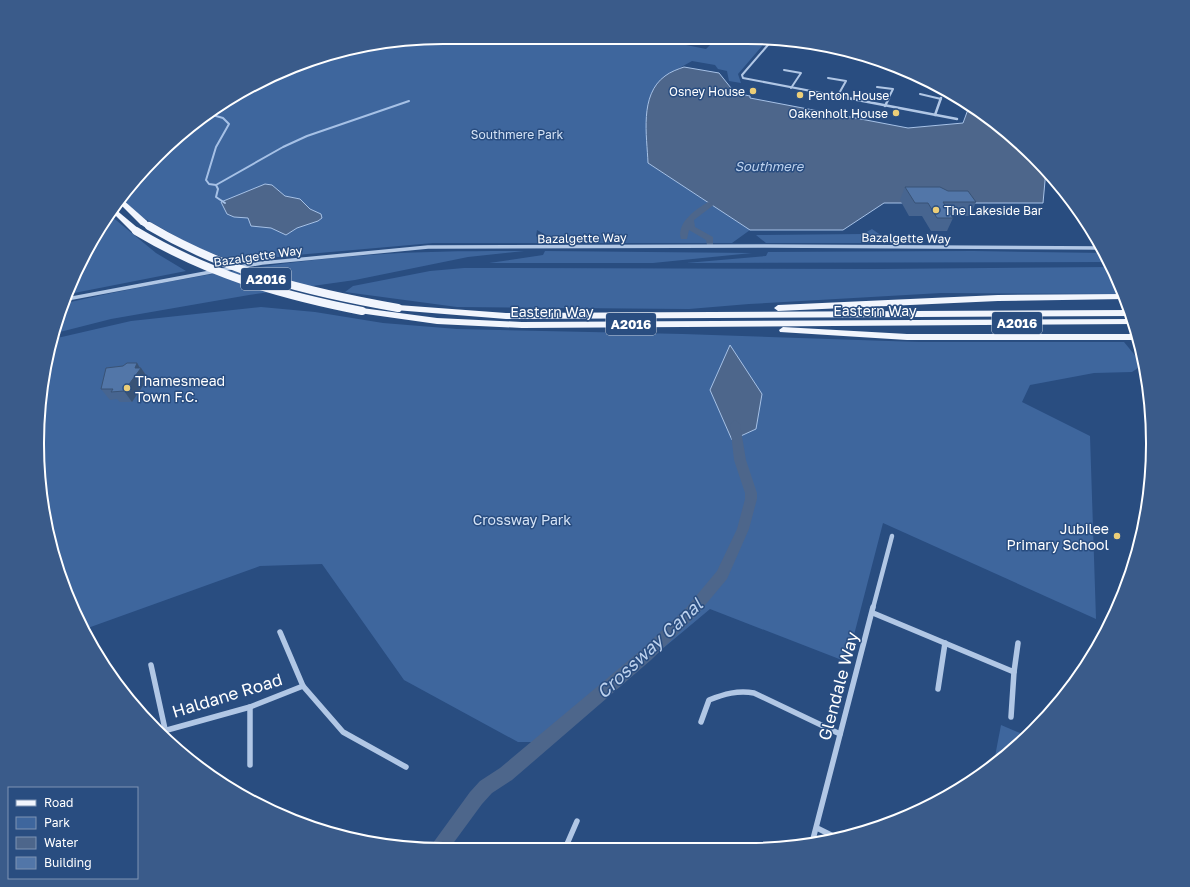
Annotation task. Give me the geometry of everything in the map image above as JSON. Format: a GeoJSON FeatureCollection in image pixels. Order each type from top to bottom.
{"type":"FeatureCollection","features":[{"type":"Feature","properties":{"kind":"main road","name":"Eastern Way"},"geometry":{"type":"LineString","coordinates":[[124,204],[144,223],[169,239],[202,256],[232,268],[289,286],[332,296],[398,308],[506,316],[1124,313]]}},
{"type":"Feature","properties":{"kind":"main road","name":"Eastern Way"},"geometry":{"type":"LineString","coordinates":[[117,214],[136,231],[162,247],[190,262],[248,284],[314,302],[362,311],[437,321],[479,324],[1127,322]]}},
{"type":"Feature","properties":{"kind":"main road"},"geometry":{"type":"LineString","coordinates":[[700,315],[879,302],[998,298],[1118,297]]}},
{"type":"Feature","properties":{"kind":"main road"},"geometry":{"type":"LineString","coordinates":[[703,324],[906,337],[1131,337]]}},
{"type":"Feature","properties":{"kind":"street"},"geometry":{"type":"LineString","coordinates":[[768,45],[742,75],[743,78],[957,119]]}},
{"type":"Feature","properties":{"kind":"street"},"geometry":{"type":"LineString","coordinates":[[784,70],[802,73],[791,88]]}},
{"type":"Feature","properties":{"kind":"street"},"geometry":{"type":"LineString","coordinates":[[828,78],[846,81],[837,97]]}},
{"type":"Feature","properties":{"kind":"street"},"geometry":{"type":"LineString","coordinates":[[877,86],[893,89],[886,106]]}},
{"type":"Feature","properties":{"kind":"street"},"geometry":{"type":"LineString","coordinates":[[920,94],[941,98],[935,115]]}},
{"type":"Feature","properties":{"kind":"street","name":"Bazalgette Way"},"geometry":{"type":"LineString","coordinates":[[71,298],[262,263],[428,247],[764,246],[1094,248]]}},
{"type":"Feature","properties":{"kind":"street","name":"Glendale Way"},"geometry":{"type":"LineString","coordinates":[[814,837],[892,536]]}},
{"type":"Feature","properties":{"kind":"street"},"geometry":{"type":"LineString","coordinates":[[872,613],[1014,672]]}},
{"type":"Feature","properties":{"kind":"street","name":"Haldane Road"},"geometry":{"type":"LineString","coordinates":[[280,632],[303,686],[343,732],[406,767]]}},
{"type":"Feature","properties":{"kind":"street"},"geometry":{"type":"LineString","coordinates":[[938,689],[945,643]]}},
{"type":"Feature","properties":{"kind":"street"},"geometry":{"type":"LineString","coordinates":[[1011,718],[1014,672],[1018,643]]}},
{"type":"Feature","properties":{"kind":"street"},"geometry":{"type":"LineString","coordinates":[[151,665],[161,726]]}},
{"type":"Feature","properties":{"kind":"street","name":"Haldane Road"},"geometry":{"type":"LineString","coordinates":[[165,730],[250,707],[303,686]]}},
{"type":"Feature","properties":{"kind":"street"},"geometry":{"type":"LineString","coordinates":[[701,722],[709,700],[723,694],[743,690],[754,693],[840,734]]}},
{"type":"Feature","properties":{"kind":"street"},"geometry":{"type":"LineString","coordinates":[[250,707],[250,765]]}},
{"type":"Feature","properties":{"kind":"street"},"geometry":{"type":"LineString","coordinates":[[567,843],[577,821]]}},
{"type":"Feature","properties":{"kind":"street"},"geometry":{"type":"LineString","coordinates":[[817,828],[829,834]]}},
{"type":"Feature","properties":{"kind":"green space","name":"Southmere Park"},"geometry":{"type":"Polygon","coordinates":[[[444,44],[681,44],[706,49],[711,44],[763,45],[738,74],[741,83],[729,81],[727,71],[718,69],[715,65],[692,61],[665,76],[648,163],[750,230],[732,243],[560,243],[537,230],[536,236],[543,243],[433,243],[285,256],[238,263],[193,246],[133,212],[126,202],[127,200],[161,161],[200,127],[222,111],[267,85],[315,65],[340,58],[391,47],[444,44]]]}},
{"type":"Feature","properties":{"kind":"green space"},"geometry":{"type":"Polygon","coordinates":[[[114,218],[156,253],[186,271],[73,293],[85,267],[114,218]]]}},
{"type":"Feature","properties":{"kind":"green space"},"geometry":{"type":"Polygon","coordinates":[[[872,229],[892,243],[766,243],[756,235],[863,234],[872,229]]]}},
{"type":"Feature","properties":{"kind":"green space"},"geometry":{"type":"Polygon","coordinates":[[[467,251],[524,251],[468,257],[355,280],[249,295],[111,319],[60,332],[70,302],[141,287],[217,273],[294,262],[370,255],[467,251]]]}},
{"type":"Feature","properties":{"kind":"green space"},"geometry":{"type":"Polygon","coordinates":[[[545,251],[752,253],[653,263],[489,263],[543,255],[545,251]]]}},
{"type":"Feature","properties":{"kind":"green space"},"geometry":{"type":"Polygon","coordinates":[[[973,251],[1097,253],[1102,262],[686,263],[766,256],[768,252],[973,251]]]}},
{"type":"Feature","properties":{"kind":"green space"},"geometry":{"type":"Polygon","coordinates":[[[1105,267],[1117,294],[941,293],[689,309],[457,307],[345,292],[353,286],[430,271],[464,268],[880,269],[1105,267]]]}},
{"type":"Feature","properties":{"kind":"green space","name":"Crossway Park"},"geometry":{"type":"Polygon","coordinates":[[[261,307],[315,312],[383,323],[457,329],[683,334],[919,342],[1124,342],[1136,356],[1138,368],[1132,372],[1094,373],[1030,385],[1022,402],[1090,436],[1096,619],[883,523],[847,662],[710,609],[551,742],[518,742],[404,680],[322,564],[260,566],[89,627],[74,596],[65,572],[47,496],[44,444],[47,391],[59,338],[131,321],[261,307]]]}},
{"type":"Feature","properties":{"kind":"green space"},"geometry":{"type":"Polygon","coordinates":[[[1001,725],[1020,733],[1010,744],[995,756],[1001,725]]]}},
{"type":"Feature","properties":{"kind":"water","name":"Southmere"},"geometry":{"type":"Polygon","coordinates":[[[684,67],[719,73],[735,93],[750,96],[750,98],[908,128],[963,123],[968,111],[1010,143],[1045,178],[1043,203],[884,203],[843,230],[750,230],[648,163],[646,116],[648,105],[651,94],[657,84],[665,76],[684,67]]]}},
{"type":"Feature","properties":{"kind":"water"},"geometry":{"type":"Polygon","coordinates":[[[265,184],[272,185],[285,196],[300,199],[310,209],[321,214],[322,218],[318,221],[297,228],[286,235],[271,228],[251,226],[248,218],[234,217],[227,214],[221,202],[265,184]]]}},
{"type":"Feature","properties":{"kind":"water"},"geometry":{"type":"Polygon","coordinates":[[[730,345],[762,394],[756,429],[732,440],[710,390],[730,345]]]}},
{"type":"Feature","properties":{"kind":"building"},"geometry":{"type":"Polygon","coordinates":[[[905,187],[940,187],[948,191],[968,191],[976,202],[943,202],[953,218],[937,218],[928,203],[915,203],[905,187]]]}},
{"type":"Feature","properties":{"kind":"building"},"geometry":{"type":"Polygon","coordinates":[[[127,363],[137,363],[135,368],[141,368],[124,391],[111,392],[113,389],[101,389],[106,368],[123,366],[127,363]]]}},
{"type":"Feature","properties":{"kind":"waterway"},"geometry":{"type":"LineString","coordinates":[[216,185],[283,147],[307,136],[409,101]]}},
{"type":"Feature","properties":{"kind":"waterway"},"geometry":{"type":"LineString","coordinates":[[215,116],[223,118],[229,124],[216,147],[206,180],[209,184],[216,185]]}},
{"type":"Feature","properties":{"kind":"waterway"},"geometry":{"type":"LineString","coordinates":[[216,185],[218,189],[216,197],[225,203]]}},
{"type":"Feature","properties":{"kind":"waterway","name":"Crossway Canal"},"geometry":{"type":"LineString","coordinates":[[684,237],[687,225],[693,216],[711,204]]}},
{"type":"Feature","properties":{"kind":"waterway"},"geometry":{"type":"LineString","coordinates":[[690,221],[691,228],[710,239],[710,243]]}},
{"type":"Feature","properties":{"kind":"waterway","name":"Crossway Canal"},"geometry":{"type":"LineString","coordinates":[[443,843],[476,798],[486,787],[506,774],[646,655],[691,612],[722,575],[743,529],[751,499],[751,493],[740,460],[735,424]]}},
{"type":"Feature","properties":{"kind":"place","name":"Osney House"},"geometry":{"type":"Point","coordinates":[753,91]}},
{"type":"Feature","properties":{"kind":"place","name":"Penton House"},"geometry":{"type":"Point","coordinates":[800,95]}},
{"type":"Feature","properties":{"kind":"place","name":"Oakenholt House"},"geometry":{"type":"Point","coordinates":[896,113]}},
{"type":"Feature","properties":{"kind":"place","name":"The Lakeside Bar"},"geometry":{"type":"Point","coordinates":[936,210]}},
{"type":"Feature","properties":{"kind":"place","name":"Thamesmead Town F.C."},"geometry":{"type":"Point","coordinates":[127,388]}},
{"type":"Feature","properties":{"kind":"place","name":"Jubilee Primary School"},"geometry":{"type":"Point","coordinates":[1117,536]}}]}
